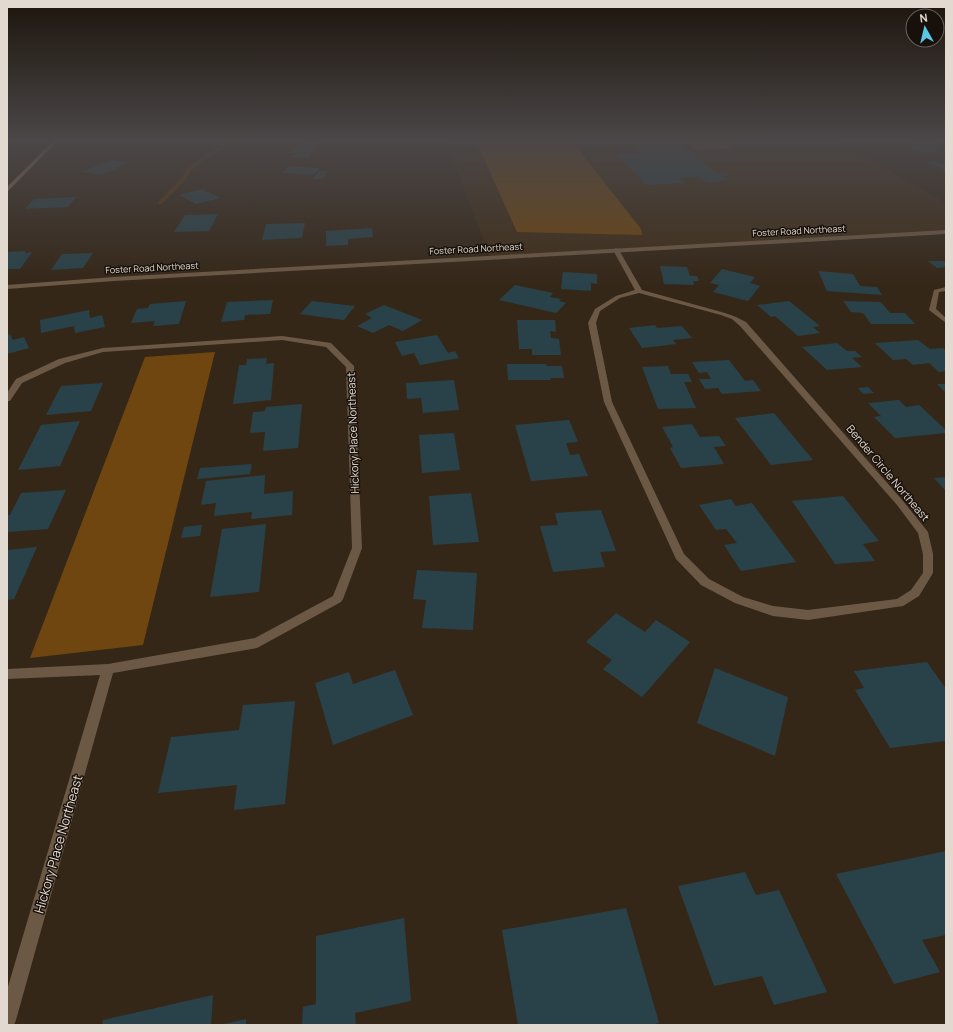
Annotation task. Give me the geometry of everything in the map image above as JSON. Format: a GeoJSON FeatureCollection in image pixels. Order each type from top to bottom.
{"type":"FeatureCollection","features":[{"type":"Feature","properties":{"kind":"street","name":"Foster Road Northeast"},"geometry":{"type":"LineString","coordinates":[[7,287],[122,278],[946,232]]}},
{"type":"Feature","properties":{"kind":"street"},"geometry":{"type":"LineString","coordinates":[[616,250],[639,292]]}},
{"type":"Feature","properties":{"kind":"street"},"geometry":{"type":"LineString","coordinates":[[946,289],[936,291],[932,310],[946,321]]}},
{"type":"Feature","properties":{"kind":"street","name":"Bender Circle Northeast"},"geometry":{"type":"LineString","coordinates":[[639,292],[723,314],[734,318],[743,324],[895,497],[923,532],[928,554],[928,573],[915,593],[899,604],[808,615],[773,611],[739,600],[705,582],[680,556],[608,402],[592,323],[598,310],[618,297],[639,292]]}},
{"type":"Feature","properties":{"kind":"street","name":"Hickory Place Northeast"},"geometry":{"type":"LineString","coordinates":[[7,399],[19,381],[62,361],[103,350],[282,338],[328,345],[350,366],[357,548],[337,599],[257,643],[108,669],[7,674]]}},
{"type":"Feature","properties":{"kind":"street","name":"Hickory Place Northeast"},"geometry":{"type":"LineString","coordinates":[[7,1020],[108,669]]}},
{"type":"Feature","properties":{"kind":"shaded area"},"geometry":{"type":"Polygon","coordinates":[[[464,189],[922,189],[946,203],[946,232],[490,257],[464,189]]]}},
{"type":"Feature","properties":{"kind":"shaded area"},"geometry":{"type":"Polygon","coordinates":[[[498,189],[610,189],[641,229],[642,235],[517,232],[498,189]]]}},
{"type":"Feature","properties":{"kind":"shaded area"},"geometry":{"type":"Polygon","coordinates":[[[215,352],[143,645],[30,658],[145,357],[215,352]]]}},
{"type":"Feature","properties":{"kind":"building"},"geometry":{"type":"Polygon","coordinates":[[[202,189],[220,198],[196,204],[179,195],[202,189]]]}},
{"type":"Feature","properties":{"kind":"building"},"geometry":{"type":"Polygon","coordinates":[[[76,197],[68,207],[25,209],[34,199],[76,197]]]}},
{"type":"Feature","properties":{"kind":"building"},"geometry":{"type":"Polygon","coordinates":[[[218,214],[209,231],[174,232],[185,215],[218,214]]]}},
{"type":"Feature","properties":{"kind":"building"},"geometry":{"type":"Polygon","coordinates":[[[305,223],[302,238],[262,240],[266,224],[305,223]]]}},
{"type":"Feature","properties":{"kind":"building"},"geometry":{"type":"Polygon","coordinates":[[[372,228],[373,237],[348,239],[348,245],[326,246],[326,231],[372,228]]]}},
{"type":"Feature","properties":{"kind":"building"},"geometry":{"type":"Polygon","coordinates":[[[25,251],[25,253],[32,252],[20,269],[7,269],[7,252],[25,251]]]}},
{"type":"Feature","properties":{"kind":"building"},"geometry":{"type":"Polygon","coordinates":[[[93,253],[83,268],[51,270],[62,254],[93,253]]]}},
{"type":"Feature","properties":{"kind":"building"},"geometry":{"type":"Polygon","coordinates":[[[928,261],[946,261],[946,267],[937,268],[928,261]]]}},
{"type":"Feature","properties":{"kind":"building"},"geometry":{"type":"Polygon","coordinates":[[[660,266],[687,267],[690,276],[697,276],[699,281],[693,281],[694,285],[664,284],[660,266]]]}},
{"type":"Feature","properties":{"kind":"building"},"geometry":{"type":"Polygon","coordinates":[[[722,269],[755,277],[750,283],[760,286],[748,301],[713,292],[719,285],[710,283],[722,269]]]}},
{"type":"Feature","properties":{"kind":"building"},"geometry":{"type":"Polygon","coordinates":[[[818,271],[853,274],[860,286],[877,287],[882,295],[827,291],[818,271]]]}},
{"type":"Feature","properties":{"kind":"building"},"geometry":{"type":"Polygon","coordinates":[[[563,272],[597,274],[597,284],[591,283],[591,291],[561,289],[563,272]]]}},
{"type":"Feature","properties":{"kind":"building"},"geometry":{"type":"Polygon","coordinates":[[[515,285],[553,293],[550,297],[561,299],[559,301],[566,303],[556,313],[499,300],[515,285]]]}},
{"type":"Feature","properties":{"kind":"building"},"geometry":{"type":"Polygon","coordinates":[[[273,300],[270,314],[245,315],[244,320],[221,322],[227,302],[273,300]]]}},
{"type":"Feature","properties":{"kind":"building"},"geometry":{"type":"Polygon","coordinates":[[[186,301],[179,324],[153,326],[155,321],[131,323],[137,309],[148,308],[150,304],[186,301]]]}},
{"type":"Feature","properties":{"kind":"building"},"geometry":{"type":"Polygon","coordinates":[[[312,301],[355,306],[344,320],[300,314],[312,301]]]}},
{"type":"Feature","properties":{"kind":"building"},"geometry":{"type":"Polygon","coordinates":[[[789,301],[820,326],[813,327],[820,333],[798,336],[775,316],[771,317],[757,305],[789,301]]]}},
{"type":"Feature","properties":{"kind":"building"},"geometry":{"type":"Polygon","coordinates":[[[843,301],[881,302],[890,313],[905,313],[915,324],[871,324],[863,313],[851,312],[843,301]]]}},
{"type":"Feature","properties":{"kind":"building"},"geometry":{"type":"Polygon","coordinates":[[[384,305],[422,320],[403,331],[389,325],[373,333],[357,326],[372,318],[365,314],[384,305]]]}},
{"type":"Feature","properties":{"kind":"building"},"geometry":{"type":"Polygon","coordinates":[[[89,310],[90,318],[102,315],[105,327],[75,333],[74,326],[41,333],[40,320],[89,310]]]}},
{"type":"Feature","properties":{"kind":"building"},"geometry":{"type":"Polygon","coordinates":[[[517,320],[555,320],[556,332],[550,331],[551,338],[559,339],[561,355],[532,355],[532,349],[519,349],[517,320]]]}},
{"type":"Feature","properties":{"kind":"building"},"geometry":{"type":"Polygon","coordinates":[[[655,325],[657,328],[682,326],[692,338],[673,340],[676,344],[642,348],[629,328],[655,325]]]}},
{"type":"Feature","properties":{"kind":"building"},"geometry":{"type":"Polygon","coordinates":[[[10,334],[13,340],[24,337],[29,348],[7,354],[7,335],[10,334]]]}},
{"type":"Feature","properties":{"kind":"building"},"geometry":{"type":"Polygon","coordinates":[[[437,335],[448,353],[455,351],[459,358],[420,365],[414,353],[402,356],[395,342],[437,335]]]}},
{"type":"Feature","properties":{"kind":"building"},"geometry":{"type":"Polygon","coordinates":[[[918,340],[930,349],[943,348],[946,351],[946,371],[939,372],[929,363],[913,365],[906,359],[893,360],[875,343],[918,340]]]}},
{"type":"Feature","properties":{"kind":"building"},"geometry":{"type":"Polygon","coordinates":[[[837,343],[847,351],[855,351],[862,357],[852,358],[862,367],[827,370],[802,347],[837,343]]]}},
{"type":"Feature","properties":{"kind":"building"},"geometry":{"type":"Polygon","coordinates":[[[267,358],[266,364],[274,363],[271,400],[233,404],[239,365],[246,365],[247,359],[267,358]]]}},
{"type":"Feature","properties":{"kind":"building"},"geometry":{"type":"Polygon","coordinates":[[[729,360],[745,381],[753,380],[761,391],[722,394],[718,388],[705,389],[699,379],[711,379],[707,372],[699,373],[692,362],[729,360]]]}},
{"type":"Feature","properties":{"kind":"building"},"geometry":{"type":"Polygon","coordinates":[[[507,364],[546,364],[547,366],[562,366],[564,378],[550,378],[551,380],[508,380],[507,364]]]}},
{"type":"Feature","properties":{"kind":"building"},"geometry":{"type":"Polygon","coordinates":[[[668,366],[671,374],[688,374],[692,382],[684,382],[696,408],[658,409],[642,367],[668,366]]]}},
{"type":"Feature","properties":{"kind":"building"},"geometry":{"type":"Polygon","coordinates":[[[454,380],[459,410],[423,413],[421,398],[407,399],[406,383],[454,380]]]}},
{"type":"Feature","properties":{"kind":"building"},"geometry":{"type":"Polygon","coordinates":[[[103,383],[91,411],[46,415],[61,386],[103,383]]]}},
{"type":"Feature","properties":{"kind":"building"},"geometry":{"type":"Polygon","coordinates":[[[937,384],[946,384],[946,393],[937,384]]]}},
{"type":"Feature","properties":{"kind":"building"},"geometry":{"type":"Polygon","coordinates":[[[868,387],[874,393],[863,394],[858,388],[868,387]]]}},
{"type":"Feature","properties":{"kind":"building"},"geometry":{"type":"Polygon","coordinates":[[[899,400],[906,407],[919,405],[946,430],[946,433],[895,438],[874,417],[881,416],[868,403],[899,400]]]}},
{"type":"Feature","properties":{"kind":"building"},"geometry":{"type":"Polygon","coordinates":[[[302,404],[298,448],[263,451],[265,432],[250,433],[253,412],[265,411],[266,407],[302,404]]]}},
{"type":"Feature","properties":{"kind":"building"},"geometry":{"type":"Polygon","coordinates":[[[774,413],[813,460],[771,465],[735,418],[774,413]]]}},
{"type":"Feature","properties":{"kind":"building"},"geometry":{"type":"Polygon","coordinates":[[[569,420],[578,442],[566,443],[570,455],[579,454],[588,476],[531,481],[515,425],[569,420]]]}},
{"type":"Feature","properties":{"kind":"building"},"geometry":{"type":"Polygon","coordinates":[[[80,421],[60,466],[18,470],[41,425],[80,421]]]}},
{"type":"Feature","properties":{"kind":"building"},"geometry":{"type":"Polygon","coordinates":[[[692,424],[700,437],[719,436],[726,446],[714,447],[724,464],[681,468],[670,448],[673,447],[662,427],[692,424]]]}},
{"type":"Feature","properties":{"kind":"building"},"geometry":{"type":"Polygon","coordinates":[[[454,433],[460,470],[422,473],[419,435],[454,433]]]}},
{"type":"Feature","properties":{"kind":"building"},"geometry":{"type":"Polygon","coordinates":[[[252,464],[250,474],[197,479],[200,468],[252,464]]]}},
{"type":"Feature","properties":{"kind":"building"},"geometry":{"type":"Polygon","coordinates":[[[265,475],[264,494],[293,491],[292,515],[251,519],[252,512],[214,516],[216,503],[201,505],[206,481],[265,475]]]}},
{"type":"Feature","properties":{"kind":"building"},"geometry":{"type":"Polygon","coordinates":[[[946,477],[946,491],[934,478],[946,477]]]}},
{"type":"Feature","properties":{"kind":"building"},"geometry":{"type":"Polygon","coordinates":[[[66,490],[48,529],[8,532],[7,535],[7,515],[10,515],[21,493],[66,490]]]}},
{"type":"Feature","properties":{"kind":"building"},"geometry":{"type":"Polygon","coordinates":[[[471,493],[479,542],[433,545],[429,496],[471,493]]]}},
{"type":"Feature","properties":{"kind":"building"},"geometry":{"type":"Polygon","coordinates":[[[843,496],[879,541],[863,544],[875,561],[835,564],[792,501],[843,496]]]}},
{"type":"Feature","properties":{"kind":"building"},"geometry":{"type":"Polygon","coordinates":[[[731,499],[736,506],[752,503],[796,562],[741,571],[724,545],[737,543],[726,529],[716,530],[699,505],[731,499]]]}},
{"type":"Feature","properties":{"kind":"building"},"geometry":{"type":"Polygon","coordinates":[[[601,510],[616,551],[600,552],[605,567],[553,572],[540,526],[558,525],[555,513],[601,510]]]}},
{"type":"Feature","properties":{"kind":"building"},"geometry":{"type":"Polygon","coordinates":[[[266,524],[259,592],[210,597],[222,529],[266,524]]]}},
{"type":"Feature","properties":{"kind":"building"},"geometry":{"type":"Polygon","coordinates":[[[202,525],[200,536],[181,538],[184,527],[202,525]]]}},
{"type":"Feature","properties":{"kind":"building"},"geometry":{"type":"Polygon","coordinates":[[[37,547],[14,599],[7,600],[7,550],[37,547]]]}},
{"type":"Feature","properties":{"kind":"building"},"geometry":{"type":"Polygon","coordinates":[[[417,570],[477,573],[473,630],[422,628],[426,600],[413,599],[417,570]]]}},
{"type":"Feature","properties":{"kind":"building"},"geometry":{"type":"Polygon","coordinates":[[[616,613],[645,632],[656,620],[690,642],[642,697],[603,669],[612,660],[586,642],[616,613]]]}},
{"type":"Feature","properties":{"kind":"building"},"geometry":{"type":"Polygon","coordinates":[[[927,662],[946,689],[946,741],[890,748],[855,690],[864,688],[854,671],[927,662]]]}},
{"type":"Feature","properties":{"kind":"building"},"geometry":{"type":"Polygon","coordinates":[[[715,668],[788,697],[775,756],[697,723],[715,668]]]}},
{"type":"Feature","properties":{"kind":"building"},"geometry":{"type":"Polygon","coordinates":[[[395,670],[413,715],[333,745],[315,683],[349,672],[353,684],[395,670]]]}},
{"type":"Feature","properties":{"kind":"building"},"geometry":{"type":"Polygon","coordinates":[[[295,701],[285,804],[234,810],[237,785],[158,793],[171,737],[239,730],[243,705],[295,701]]]}},
{"type":"Feature","properties":{"kind":"building"},"geometry":{"type":"Polygon","coordinates":[[[946,851],[946,935],[922,940],[940,972],[894,984],[836,874],[946,851]]]}},
{"type":"Feature","properties":{"kind":"building"},"geometry":{"type":"Polygon","coordinates":[[[745,872],[756,895],[779,890],[827,992],[774,1005],[762,976],[714,986],[678,886],[745,872]]]}},
{"type":"Feature","properties":{"kind":"building"},"geometry":{"type":"Polygon","coordinates":[[[626,908],[659,1023],[651,1025],[518,1025],[502,930],[626,908]]]}},
{"type":"Feature","properties":{"kind":"building"},"geometry":{"type":"Polygon","coordinates":[[[404,918],[411,1001],[355,1013],[356,1025],[302,1025],[303,1007],[316,1004],[316,936],[404,918]]]}},
{"type":"Feature","properties":{"kind":"building"},"geometry":{"type":"Polygon","coordinates":[[[213,995],[211,1025],[102,1025],[103,1020],[213,995]]]}},
{"type":"Feature","properties":{"kind":"building"},"geometry":{"type":"Polygon","coordinates":[[[246,1019],[246,1025],[224,1024],[246,1019]]]}},
{"type":"Feature","properties":{"kind":"waterway"},"geometry":{"type":"LineString","coordinates":[[160,203],[174,189]]}}]}
